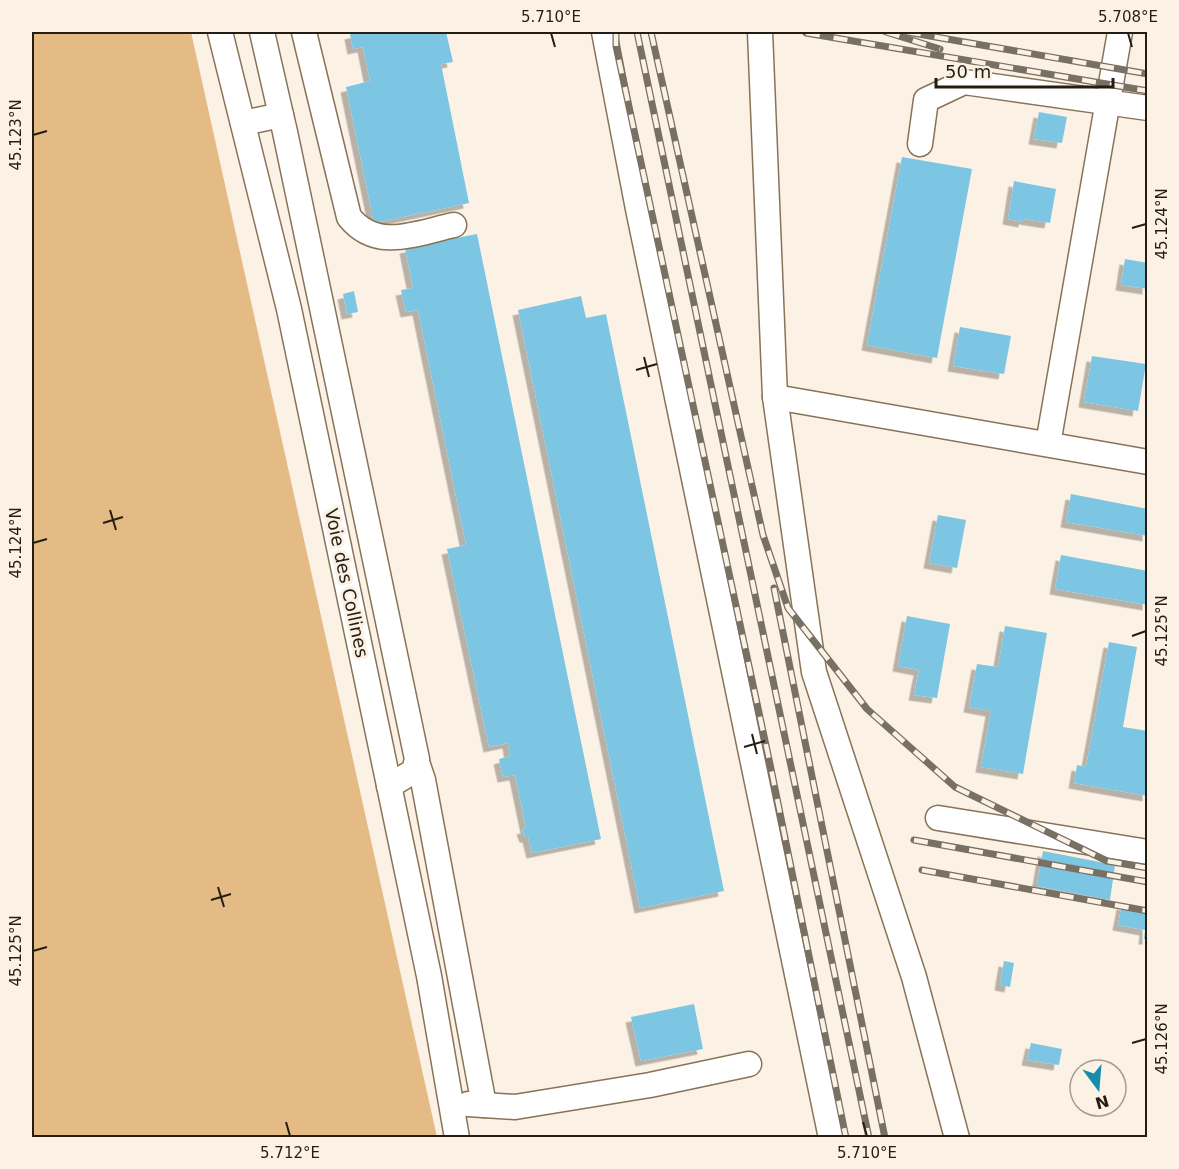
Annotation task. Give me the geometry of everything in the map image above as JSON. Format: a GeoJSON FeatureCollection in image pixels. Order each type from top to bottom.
{"type":"FeatureCollection","features":[{"type":"Feature","properties":{"kind":"street","name":"Voie des Collines"},"geometry":{"type":"LineString","coordinates":[[220,32],[289,309],[415,907],[457,1137]]}},
{"type":"Feature","properties":{"kind":"street"},"geometry":{"type":"LineString","coordinates":[[262,32],[417,762],[423,780],[484,1105]]}},
{"type":"Feature","properties":{"kind":"street"},"geometry":{"type":"LineString","coordinates":[[304,32],[349,217],[360,230],[372,236],[393,237],[454,225]]}},
{"type":"Feature","properties":{"kind":"street"},"geometry":{"type":"LineString","coordinates":[[604,32],[638,209],[831,1137]]}},
{"type":"Feature","properties":{"kind":"street"},"geometry":{"type":"LineString","coordinates":[[760,32],[775,397],[814,672],[914,977],[957,1137]]}},
{"type":"Feature","properties":{"kind":"street"},"geometry":{"type":"LineString","coordinates":[[1048,444],[1120,32]]}},
{"type":"Feature","properties":{"kind":"street"},"geometry":{"type":"LineString","coordinates":[[920,144],[926,100],[964,82],[1148,108]]}},
{"type":"Feature","properties":{"kind":"street"},"geometry":{"type":"LineString","coordinates":[[243,123],[280,115]]}},
{"type":"Feature","properties":{"kind":"street"},"geometry":{"type":"LineString","coordinates":[[775,397],[1148,462]]}},
{"type":"Feature","properties":{"kind":"street"},"geometry":{"type":"LineString","coordinates":[[389,786],[414,771],[417,762]]}},
{"type":"Feature","properties":{"kind":"street"},"geometry":{"type":"LineString","coordinates":[[938,818],[1148,852]]}},
{"type":"Feature","properties":{"kind":"street"},"geometry":{"type":"LineString","coordinates":[[415,907],[446,902]]}},
{"type":"Feature","properties":{"kind":"street"},"geometry":{"type":"LineString","coordinates":[[451,1102],[515,1107],[650,1085],[749,1064]]}},
{"type":"Feature","properties":{"kind":"shaded area"},"geometry":{"type":"Polygon","coordinates":[[[32,32],[191,32],[437,1137],[32,1137],[32,32]]]}},
{"type":"Feature","properties":{"kind":"building"},"geometry":{"type":"Polygon","coordinates":[[[358,32],[446,32],[453,62],[441,64],[469,203],[374,223],[346,87],[370,81],[363,47],[353,49],[350,34],[358,32]]]}},
{"type":"Feature","properties":{"kind":"building"},"geometry":{"type":"Polygon","coordinates":[[[1039,112],[1067,117],[1062,143],[1034,139],[1039,112]]]}},
{"type":"Feature","properties":{"kind":"building"},"geometry":{"type":"Polygon","coordinates":[[[902,157],[972,169],[937,358],[867,345],[902,157]]]}},
{"type":"Feature","properties":{"kind":"building"},"geometry":{"type":"Polygon","coordinates":[[[1014,181],[1056,189],[1050,223],[1008,219],[1014,181]]]}},
{"type":"Feature","properties":{"kind":"building"},"geometry":{"type":"Polygon","coordinates":[[[477,234],[601,839],[532,853],[528,837],[525,837],[522,829],[526,828],[515,775],[503,777],[499,759],[510,756],[508,743],[489,747],[447,549],[466,545],[418,310],[406,312],[401,290],[413,288],[405,248],[477,234]]]}},
{"type":"Feature","properties":{"kind":"building"},"geometry":{"type":"Polygon","coordinates":[[[1125,259],[1148,263],[1148,289],[1121,285],[1125,259]]]}},
{"type":"Feature","properties":{"kind":"building"},"geometry":{"type":"Polygon","coordinates":[[[354,291],[358,312],[347,314],[343,294],[354,291]]]}},
{"type":"Feature","properties":{"kind":"building"},"geometry":{"type":"Polygon","coordinates":[[[581,296],[586,318],[606,314],[724,891],[640,908],[518,310],[581,296]]]}},
{"type":"Feature","properties":{"kind":"building"},"geometry":{"type":"Polygon","coordinates":[[[960,327],[1011,336],[1004,374],[953,366],[960,327]]]}},
{"type":"Feature","properties":{"kind":"building"},"geometry":{"type":"Polygon","coordinates":[[[1092,356],[1146,364],[1138,411],[1084,402],[1092,356]]]}},
{"type":"Feature","properties":{"kind":"building"},"geometry":{"type":"Polygon","coordinates":[[[1071,494],[1148,509],[1148,536],[1066,522],[1071,494]]]}},
{"type":"Feature","properties":{"kind":"building"},"geometry":{"type":"Polygon","coordinates":[[[938,515],[966,520],[957,568],[929,563],[938,515]]]}},
{"type":"Feature","properties":{"kind":"building"},"geometry":{"type":"Polygon","coordinates":[[[1061,555],[1148,571],[1148,605],[1055,589],[1061,555]]]}},
{"type":"Feature","properties":{"kind":"building"},"geometry":{"type":"Polygon","coordinates":[[[907,616],[950,624],[937,698],[914,695],[919,670],[898,666],[907,616]]]}},
{"type":"Feature","properties":{"kind":"building"},"geometry":{"type":"Polygon","coordinates":[[[1005,626],[1047,633],[1023,774],[981,767],[991,711],[969,707],[977,664],[998,667],[1005,626]]]}},
{"type":"Feature","properties":{"kind":"building"},"geometry":{"type":"Polygon","coordinates":[[[1109,642],[1137,647],[1123,727],[1148,731],[1148,796],[1074,783],[1077,765],[1086,767],[1109,642]]]}},
{"type":"Feature","properties":{"kind":"building"},"geometry":{"type":"Polygon","coordinates":[[[1043,851],[1115,865],[1110,900],[1037,886],[1043,851]]]}},
{"type":"Feature","properties":{"kind":"building"},"geometry":{"type":"Polygon","coordinates":[[[1122,904],[1148,908],[1148,939],[1144,939],[1145,930],[1118,925],[1122,904]]]}},
{"type":"Feature","properties":{"kind":"building"},"geometry":{"type":"Polygon","coordinates":[[[1004,961],[1014,963],[1010,987],[1000,985],[1004,961]]]}},
{"type":"Feature","properties":{"kind":"building"},"geometry":{"type":"Polygon","coordinates":[[[694,1004],[703,1049],[641,1061],[631,1017],[694,1004]]]}},
{"type":"Feature","properties":{"kind":"building"},"geometry":{"type":"Polygon","coordinates":[[[1031,1043],[1062,1049],[1059,1065],[1027,1060],[1031,1043]]]}},
{"type":"Feature","properties":{"kind":"railway"},"geometry":{"type":"LineString","coordinates":[[616,32],[616,46],[770,764],[846,1138]]}},
{"type":"Feature","properties":{"kind":"railway"},"geometry":{"type":"LineString","coordinates":[[637,32],[869,1138]]}},
{"type":"Feature","properties":{"kind":"railway"},"geometry":{"type":"LineString","coordinates":[[651,32],[763,535],[788,608],[867,709],[955,787],[1107,861],[1148,868]]}},
{"type":"Feature","properties":{"kind":"railway"},"geometry":{"type":"LineString","coordinates":[[886,32],[940,49]]}},
{"type":"Feature","properties":{"kind":"railway"},"geometry":{"type":"LineString","coordinates":[[907,32],[1148,74]]}},
{"type":"Feature","properties":{"kind":"railway"},"geometry":{"type":"LineString","coordinates":[[806,33],[1148,91]]}},
{"type":"Feature","properties":{"kind":"railway"},"geometry":{"type":"LineString","coordinates":[[774,588],[885,1138]]}},
{"type":"Feature","properties":{"kind":"railway"},"geometry":{"type":"LineString","coordinates":[[914,840],[1148,882]]}},
{"type":"Feature","properties":{"kind":"railway"},"geometry":{"type":"LineString","coordinates":[[922,870],[1148,911]]}}]}
